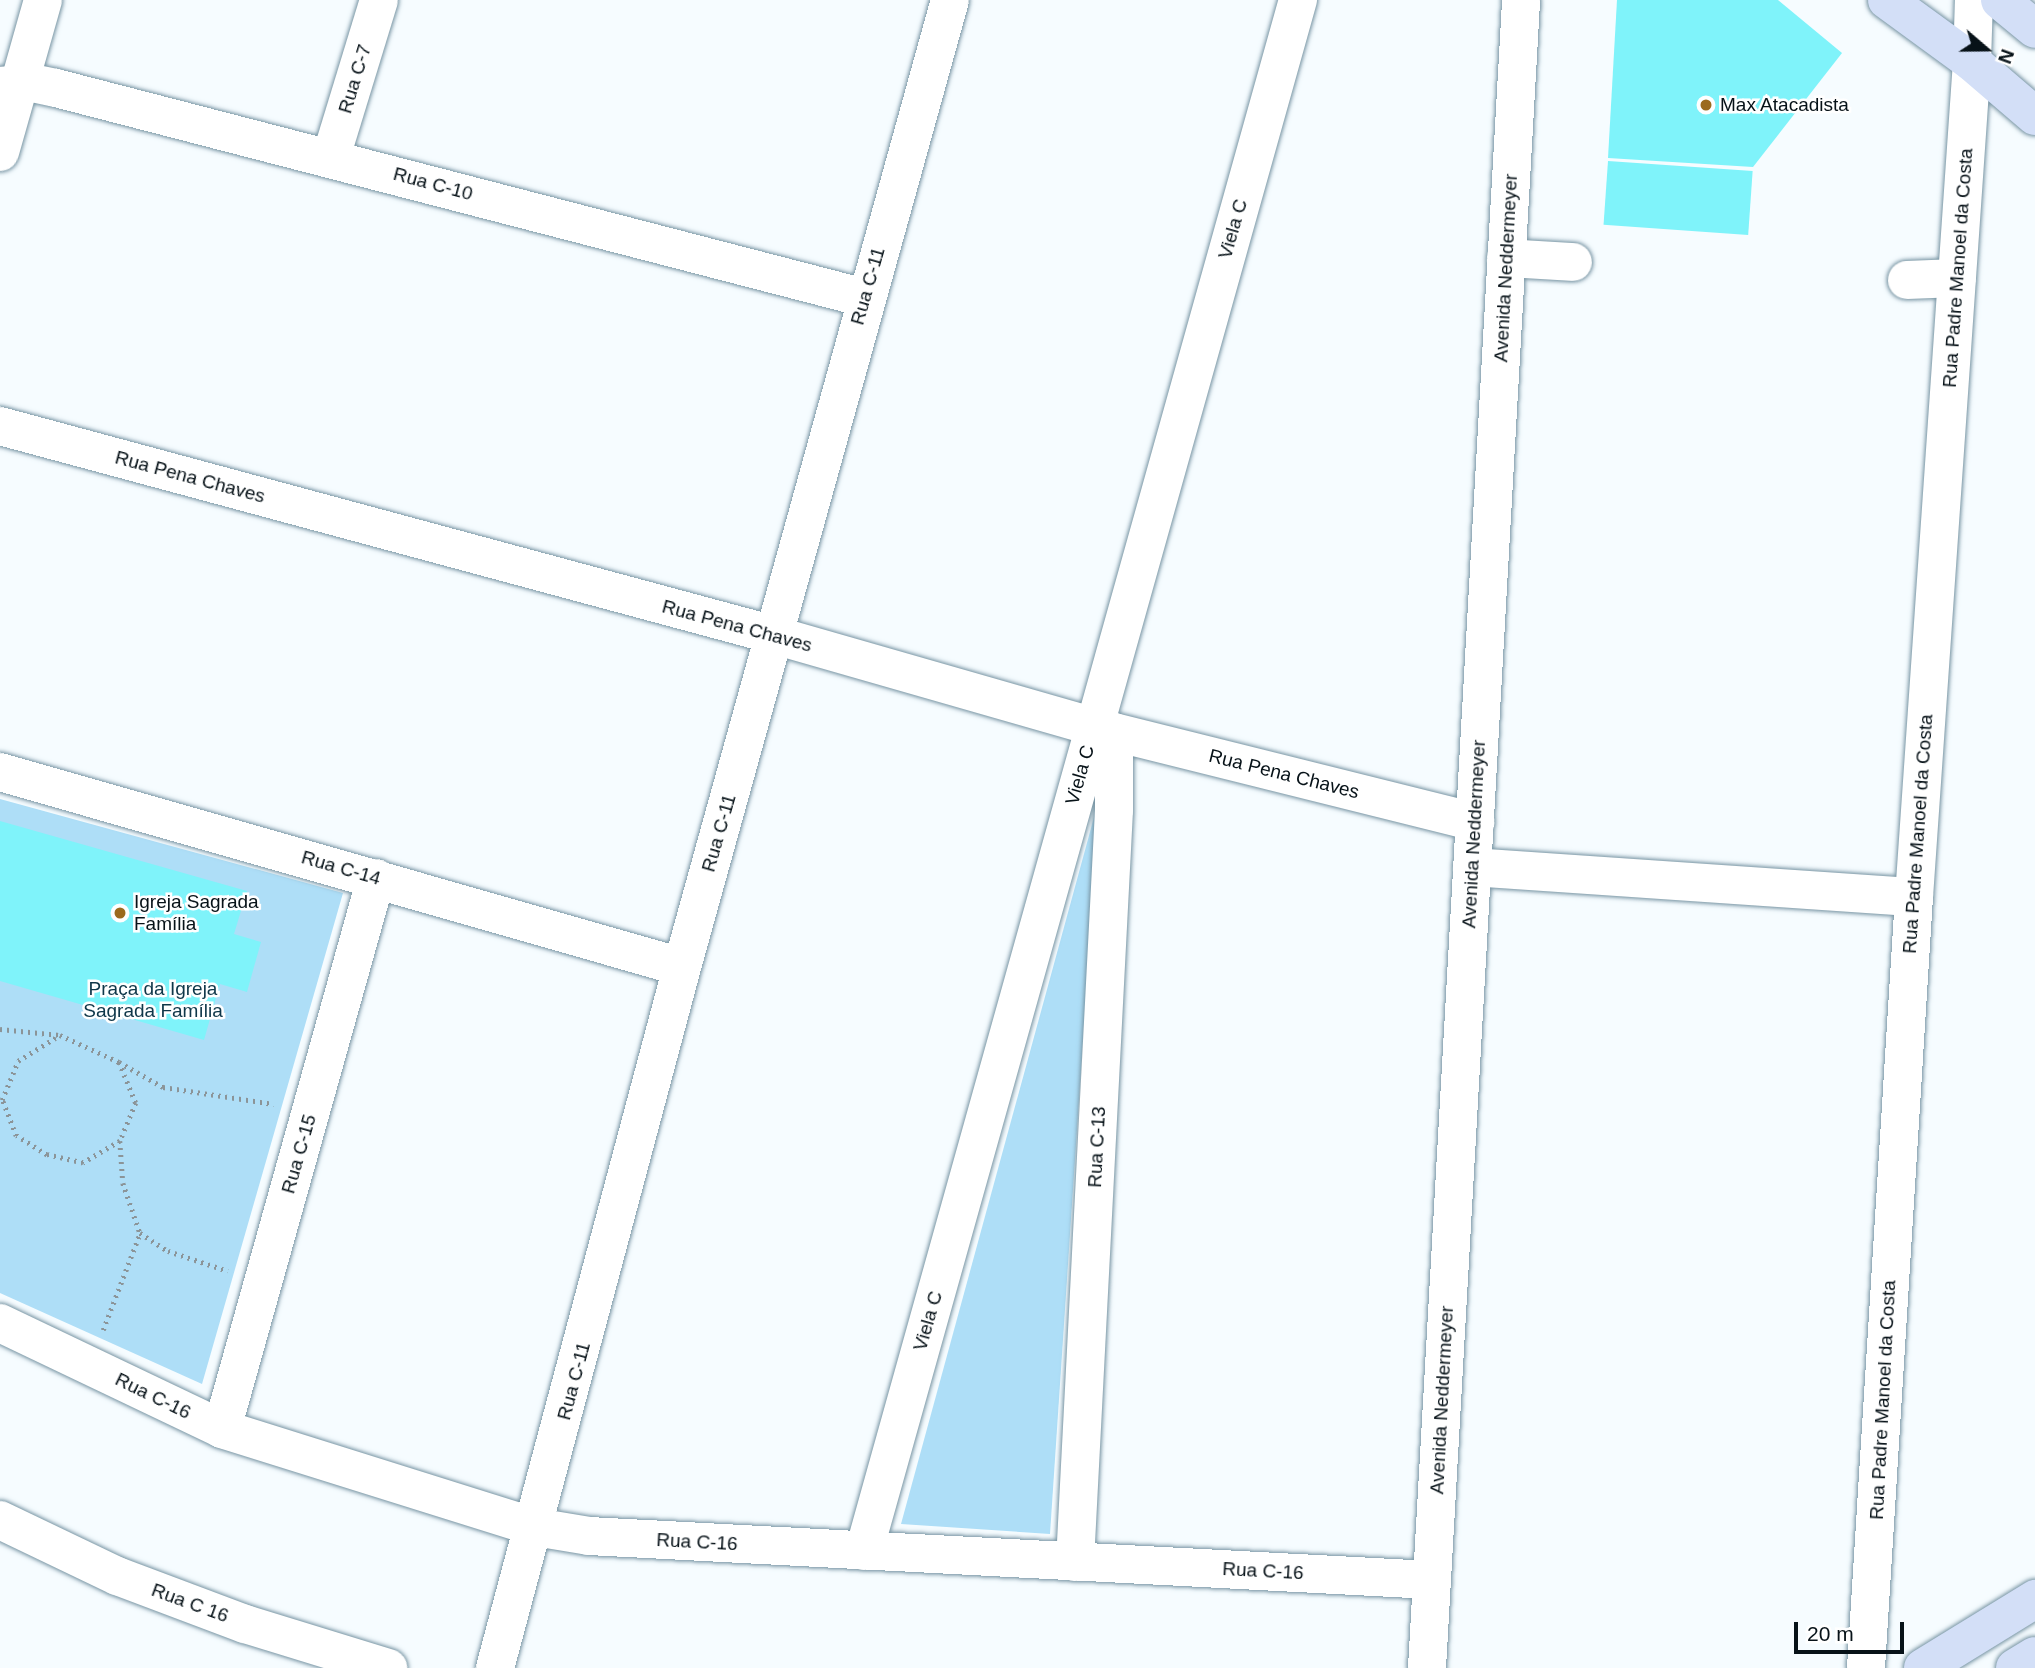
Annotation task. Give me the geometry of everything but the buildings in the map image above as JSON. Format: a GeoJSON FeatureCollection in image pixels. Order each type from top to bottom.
{"type":"FeatureCollection","features":[{"type":"Feature","properties":{"kind":"main road"},"geometry":{"type":"LineString","coordinates":[[1887,0],[1972,62],[2035,116]]}},
{"type":"Feature","properties":{"kind":"main road"},"geometry":{"type":"LineString","coordinates":[[2000,0],[2035,29]]}},
{"type":"Feature","properties":{"kind":"main road"},"geometry":{"type":"LineString","coordinates":[[1923,1668],[2035,1599]]}},
{"type":"Feature","properties":{"kind":"main road"},"geometry":{"type":"LineString","coordinates":[[2015,1668],[2035,1656]]}},
{"type":"Feature","properties":{"kind":"street"},"geometry":{"type":"LineString","coordinates":[[0,152],[9,86],[43,0]]}},
{"type":"Feature","properties":{"kind":"street","name":"Rua C-7"},"geometry":{"type":"LineString","coordinates":[[331,157],[379,0]]}},
{"type":"Feature","properties":{"kind":"street","name":"Rua C-11"},"geometry":{"type":"LineString","coordinates":[[495,1668],[536,1527],[682,967],[865,298],[950,0]]}},
{"type":"Feature","properties":{"kind":"street","name":"Viela C"},"geometry":{"type":"LineString","coordinates":[[864,1551],[1104,729],[1298,0]]}},
{"type":"Feature","properties":{"kind":"street","name":"Avenida Neddermeyer"},"geometry":{"type":"LineString","coordinates":[[1427,1668],[1521,0]]}},
{"type":"Feature","properties":{"kind":"street","name":"Rua Padre Manoel da Costa"},"geometry":{"type":"LineString","coordinates":[[1867,1668],[1914,897],[1972,62],[1974,0]]}},
{"type":"Feature","properties":{"kind":"street","name":"Rua C-10"},"geometry":{"type":"LineString","coordinates":[[9,86],[32,83],[56,88],[331,157],[865,298]]}},
{"type":"Feature","properties":{"kind":"street"},"geometry":{"type":"LineString","coordinates":[[1506,258],[1573,262]]}},
{"type":"Feature","properties":{"kind":"street"},"geometry":{"type":"LineString","coordinates":[[1907,281],[1957,278]]}},
{"type":"Feature","properties":{"kind":"street","name":"Rua Pena Chaves"},"geometry":{"type":"LineString","coordinates":[[0,426],[774,635],[1104,729],[1475,822]]}},
{"type":"Feature","properties":{"kind":"street","name":"Rua C-13"},"geometry":{"type":"LineString","coordinates":[[1075,1562],[1114,810],[1104,729]]}},
{"type":"Feature","properties":{"kind":"street","name":"Rua C-14"},"geometry":{"type":"LineString","coordinates":[[0,772],[682,967]]}},
{"type":"Feature","properties":{"kind":"street"},"geometry":{"type":"LineString","coordinates":[[1472,867],[1914,897]]}},
{"type":"Feature","properties":{"kind":"street","name":"Rua C-15"},"geometry":{"type":"LineString","coordinates":[[222,1429],[376,878]]}},
{"type":"Feature","properties":{"kind":"street","name":"Rua C-16"},"geometry":{"type":"LineString","coordinates":[[0,1323],[222,1429],[536,1527],[589,1536],[1432,1580]]}},
{"type":"Feature","properties":{"kind":"street","name":"Rua C 16"},"geometry":{"type":"LineString","coordinates":[[0,1520],[130,1581],[245,1624],[388,1668]]}},
{"type":"Feature","properties":{"kind":"path"},"geometry":{"type":"LineString","coordinates":[[0,1029],[60,1035],[119,1062],[163,1087],[312,1109]]}},
{"type":"Feature","properties":{"kind":"path"},"geometry":{"type":"LineString","coordinates":[[60,1035],[18,1061],[1,1099],[16,1136],[47,1155],[83,1163],[120,1141]]}},
{"type":"Feature","properties":{"kind":"path"},"geometry":{"type":"LineString","coordinates":[[119,1062],[135,1103],[120,1141],[122,1183],[140,1233],[168,1251],[262,1283]]}},
{"type":"Feature","properties":{"kind":"path"},"geometry":{"type":"LineString","coordinates":[[89,1366],[140,1233]]}},
{"type":"Feature","properties":{"kind":"green space","name":"Praça da Igreja Sagrada Família"},"geometry":{"type":"Polygon","coordinates":[[[0,799],[343,893],[202,1384],[0,1293],[0,799]]]}},
{"type":"Feature","properties":{"kind":"green space"},"geometry":{"type":"Polygon","coordinates":[[[1099,799],[1050,1534],[901,1524],[1099,799]]]}},
{"type":"Feature","properties":{"kind":"place","name":"Max Atacadista"},"geometry":{"type":"Point","coordinates":[1706,105]}},
{"type":"Feature","properties":{"kind":"place","name":"Igreja Sagrada Família"},"geometry":{"type":"Point","coordinates":[120,913]}}]}
